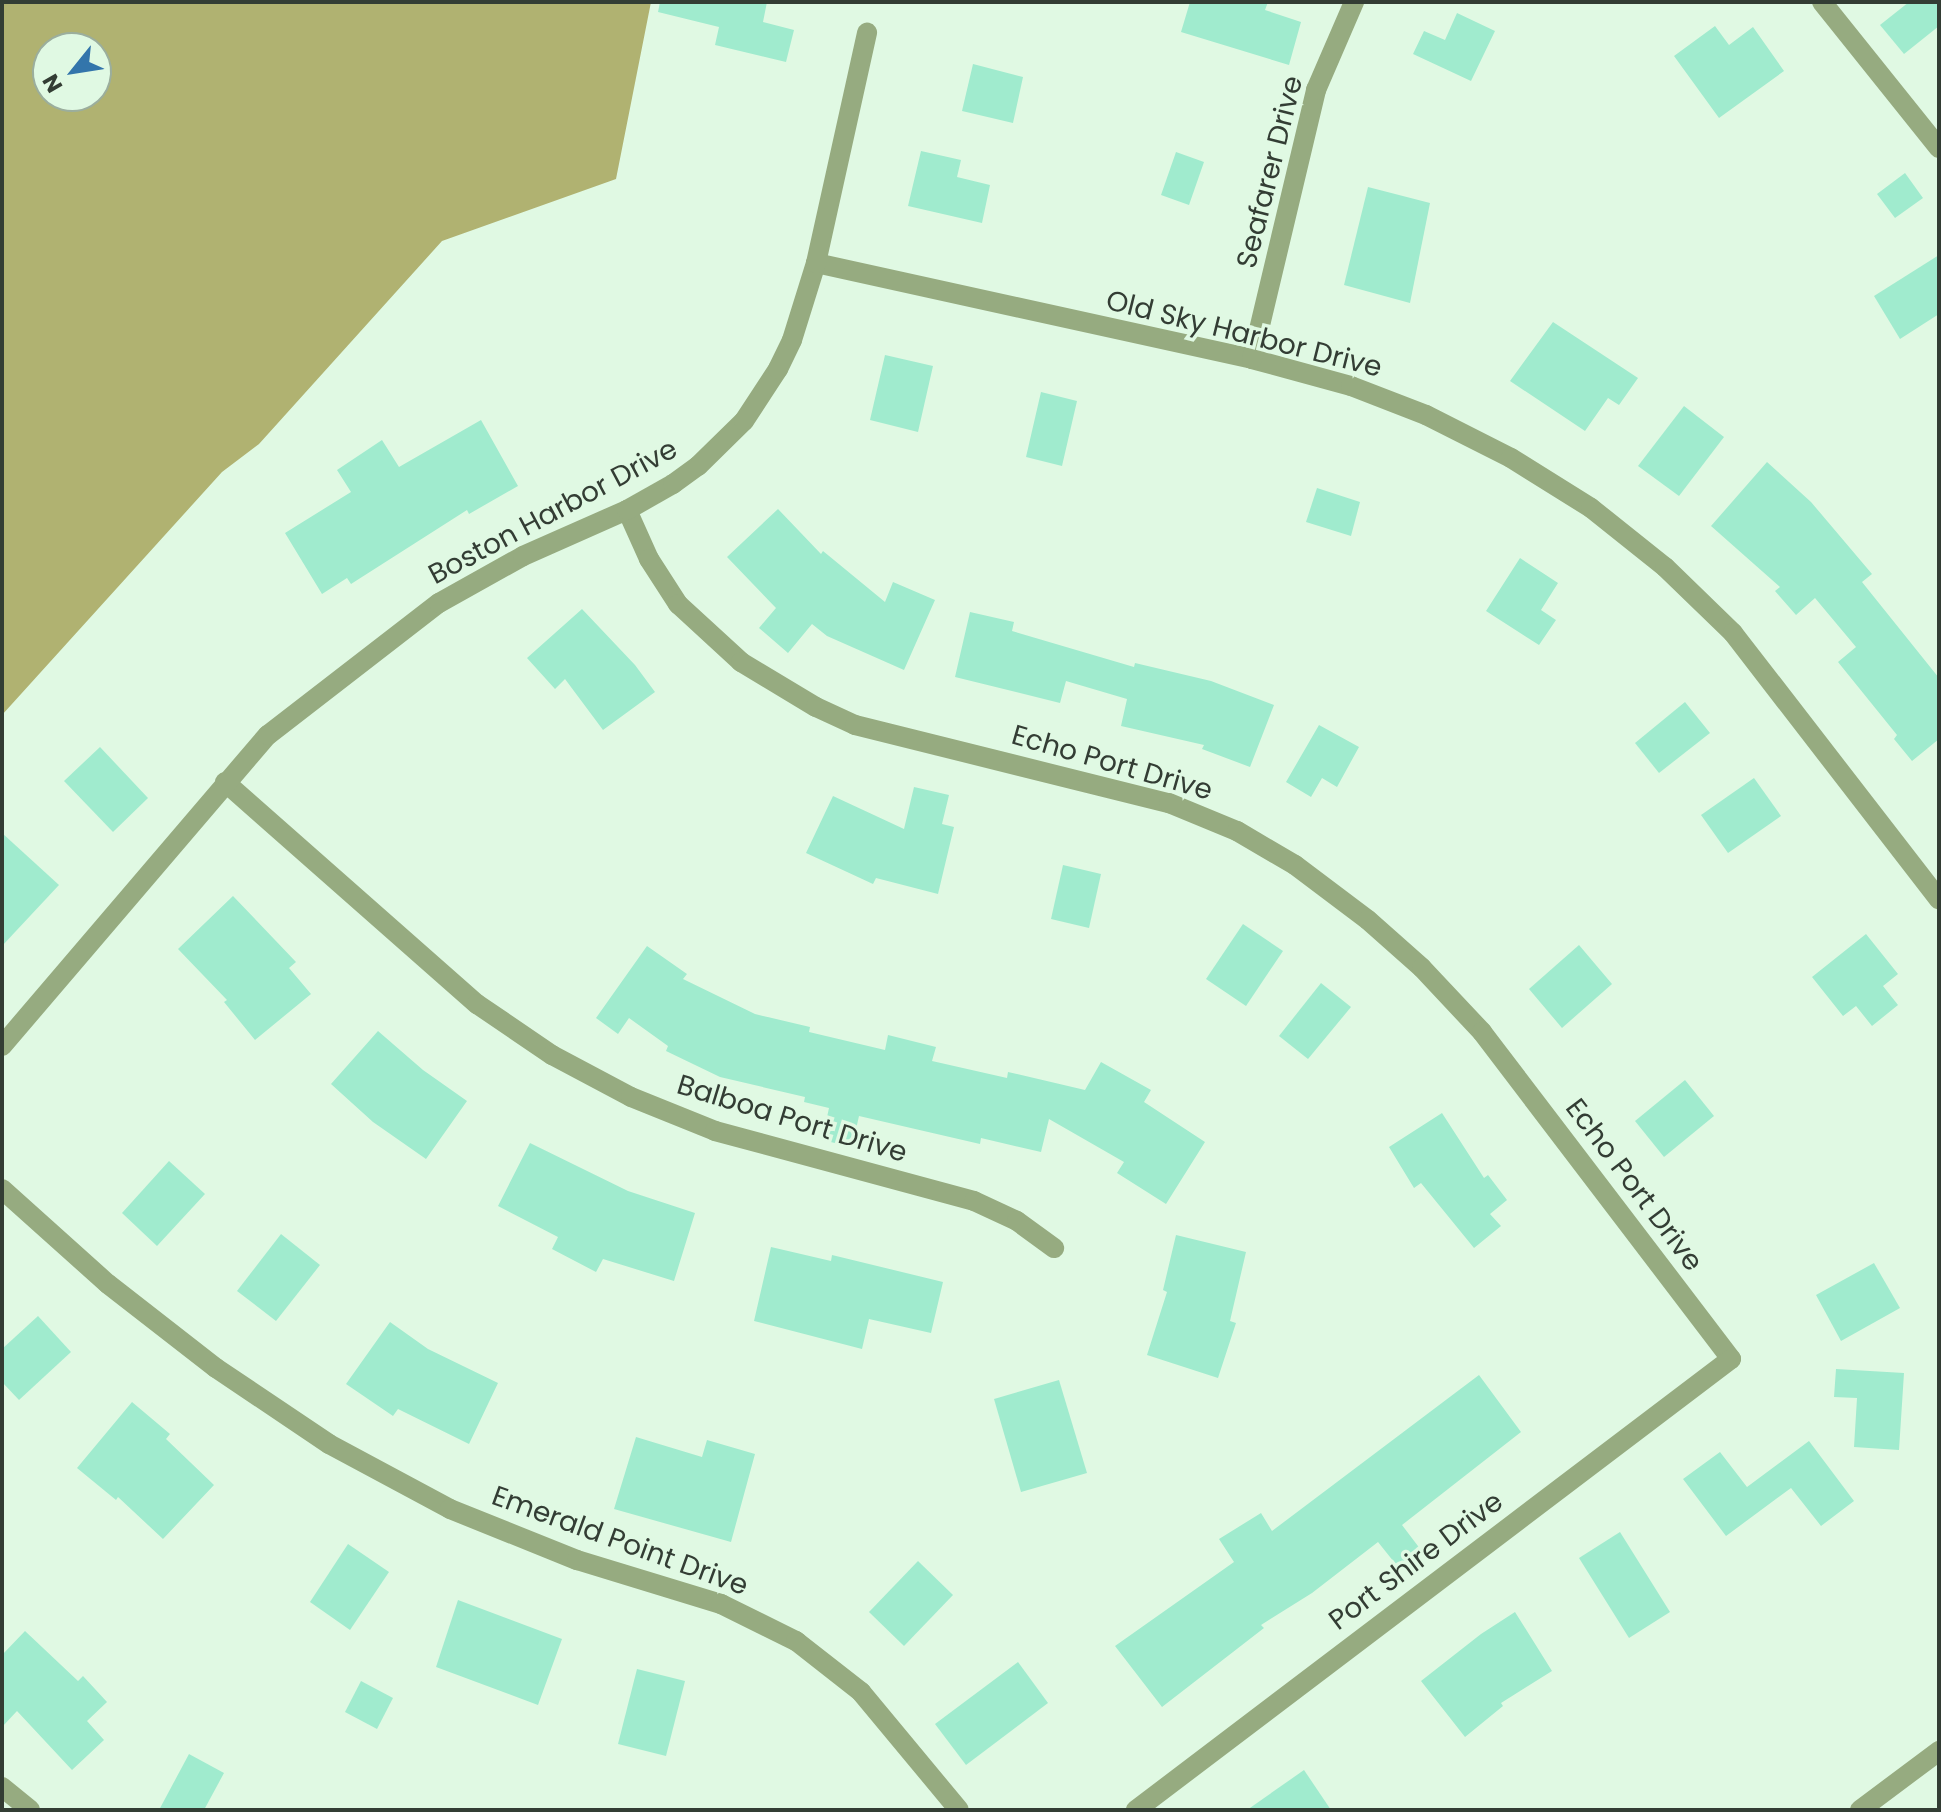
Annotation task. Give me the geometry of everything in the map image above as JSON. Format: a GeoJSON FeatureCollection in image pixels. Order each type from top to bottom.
{"type":"FeatureCollection","features":[{"type":"Feature","properties":{"kind":"street","name":"Seafarer Drive"},"geometry":{"type":"LineString","coordinates":[[1252,359],[1316,90],[1354,2]]}},
{"type":"Feature","properties":{"kind":"street"},"geometry":{"type":"LineString","coordinates":[[1822,2],[1939,148]]}},
{"type":"Feature","properties":{"kind":"street","name":"Boston Harbor Drive"},"geometry":{"type":"LineString","coordinates":[[2,1046],[268,735],[439,603],[523,556],[627,510],[698,466],[744,421],[787,350],[816,263],[867,33]]}},
{"type":"Feature","properties":{"kind":"street","name":"Old Sky Harbor Drive"},"geometry":{"type":"LineString","coordinates":[[816,263],[1252,359],[1351,386],[1426,415],[1511,458],[1591,508],[1665,567],[1733,633],[1939,900]]}},
{"type":"Feature","properties":{"kind":"street","name":"Echo Port Drive"},"geometry":{"type":"LineString","coordinates":[[627,510],[649,559],[678,604],[741,662],[816,707],[855,725],[1169,803],[1237,831],[1284,858],[1356,911],[1422,968],[1482,1032],[1731,1359]]}},
{"type":"Feature","properties":{"kind":"street","name":"Balboa Port Drive"},"geometry":{"type":"LineString","coordinates":[[225,782],[477,1004],[552,1055],[631,1097],[715,1131],[974,1201],[1017,1221],[1054,1248]]}},
{"type":"Feature","properties":{"kind":"street","name":"Emerald Point Drive"},"geometry":{"type":"LineString","coordinates":[[2,1189],[132,1302],[216,1368],[329,1444],[450,1509],[577,1560],[721,1604],[796,1641],[861,1692],[959,1810]]}},
{"type":"Feature","properties":{"kind":"street","name":"Port Shire Drive"},"geometry":{"type":"LineString","coordinates":[[1136,1810],[1731,1359]]}},
{"type":"Feature","properties":{"kind":"street"},"geometry":{"type":"LineString","coordinates":[[1860,1810],[1939,1751]]}},
{"type":"Feature","properties":{"kind":"street"},"geometry":{"type":"LineString","coordinates":[[2,1787],[30,1810]]}},
{"type":"Feature","properties":{"kind":"green space"},"geometry":{"type":"Polygon","coordinates":[[[2,2],[651,2],[616,179],[442,241],[259,444],[222,472],[2,715],[2,2]]]}},
{"type":"Feature","properties":{"kind":"building"},"geometry":{"type":"Polygon","coordinates":[[[660,2],[767,2],[763,22],[794,30],[786,62],[715,45],[719,27],[658,12],[660,2]]]}},
{"type":"Feature","properties":{"kind":"building"},"geometry":{"type":"Polygon","coordinates":[[[1190,2],[1268,2],[1265,10],[1301,22],[1289,65],[1181,32],[1190,2]]]}},
{"type":"Feature","properties":{"kind":"building"},"geometry":{"type":"Polygon","coordinates":[[[1909,2],[1939,2],[1939,26],[1904,54],[1880,25],[1909,2]]]}},
{"type":"Feature","properties":{"kind":"building"},"geometry":{"type":"Polygon","coordinates":[[[1457,13],[1495,31],[1471,81],[1413,54],[1424,31],[1445,40],[1457,13]]]}},
{"type":"Feature","properties":{"kind":"building"},"geometry":{"type":"Polygon","coordinates":[[[1715,26],[1729,45],[1753,27],[1784,71],[1719,118],[1674,56],[1715,26]]]}},
{"type":"Feature","properties":{"kind":"building"},"geometry":{"type":"Polygon","coordinates":[[[973,64],[1023,77],[1013,123],[962,111],[973,64]]]}},
{"type":"Feature","properties":{"kind":"building"},"geometry":{"type":"Polygon","coordinates":[[[921,151],[961,160],[957,177],[990,185],[982,223],[908,206],[921,151]]]}},
{"type":"Feature","properties":{"kind":"building"},"geometry":{"type":"Polygon","coordinates":[[[1176,152],[1204,162],[1189,205],[1161,195],[1176,152]]]}},
{"type":"Feature","properties":{"kind":"building"},"geometry":{"type":"Polygon","coordinates":[[[1905,173],[1923,198],[1895,218],[1877,194],[1905,173]]]}},
{"type":"Feature","properties":{"kind":"building"},"geometry":{"type":"Polygon","coordinates":[[[1368,187],[1430,203],[1410,303],[1344,285],[1368,187]]]}},
{"type":"Feature","properties":{"kind":"building"},"geometry":{"type":"Polygon","coordinates":[[[1939,255],[1939,314],[1900,339],[1874,296],[1939,255]]]}},
{"type":"Feature","properties":{"kind":"building"},"geometry":{"type":"Polygon","coordinates":[[[1553,322],[1638,378],[1619,405],[1608,398],[1585,431],[1510,381],[1553,322]]]}},
{"type":"Feature","properties":{"kind":"building"},"geometry":{"type":"Polygon","coordinates":[[[885,355],[933,366],[918,432],[870,420],[885,355]]]}},
{"type":"Feature","properties":{"kind":"building"},"geometry":{"type":"Polygon","coordinates":[[[1041,392],[1077,401],[1062,466],[1026,457],[1041,392]]]}},
{"type":"Feature","properties":{"kind":"building"},"geometry":{"type":"Polygon","coordinates":[[[1684,406],[1724,437],[1679,496],[1638,466],[1684,406]]]}},
{"type":"Feature","properties":{"kind":"building"},"geometry":{"type":"Polygon","coordinates":[[[481,420],[518,486],[469,514],[467,510],[351,584],[347,578],[322,594],[285,533],[351,492],[337,470],[382,440],[399,467],[481,420]]]}},
{"type":"Feature","properties":{"kind":"building"},"geometry":{"type":"Polygon","coordinates":[[[1767,462],[1811,502],[1872,574],[1862,582],[1939,678],[1939,739],[1912,761],[1894,739],[1897,735],[1838,662],[1856,647],[1815,598],[1796,615],[1775,591],[1780,587],[1711,526],[1767,462]]]}},
{"type":"Feature","properties":{"kind":"building"},"geometry":{"type":"Polygon","coordinates":[[[1317,488],[1360,502],[1351,536],[1306,522],[1317,488]]]}},
{"type":"Feature","properties":{"kind":"building"},"geometry":{"type":"Polygon","coordinates":[[[778,509],[821,554],[823,551],[885,602],[893,582],[935,600],[904,670],[827,636],[812,624],[788,653],[759,628],[776,608],[727,557],[778,509]]]}},
{"type":"Feature","properties":{"kind":"building"},"geometry":{"type":"Polygon","coordinates":[[[1520,558],[1558,583],[1541,610],[1556,620],[1539,645],[1486,611],[1520,558]]]}},
{"type":"Feature","properties":{"kind":"building"},"geometry":{"type":"Polygon","coordinates":[[[582,609],[635,665],[655,692],[603,730],[565,679],[555,689],[527,658],[582,609]]]}},
{"type":"Feature","properties":{"kind":"building"},"geometry":{"type":"Polygon","coordinates":[[[970,612],[1014,622],[1012,631],[1134,667],[1135,663],[1211,681],[1274,705],[1250,767],[1202,749],[1204,745],[1121,726],[1127,699],[1066,681],[1060,703],[955,677],[970,612]]]}},
{"type":"Feature","properties":{"kind":"building"},"geometry":{"type":"Polygon","coordinates":[[[1685,702],[1710,733],[1659,773],[1635,743],[1685,702]]]}},
{"type":"Feature","properties":{"kind":"building"},"geometry":{"type":"Polygon","coordinates":[[[1319,725],[1359,747],[1337,787],[1322,778],[1311,797],[1286,782],[1319,725]]]}},
{"type":"Feature","properties":{"kind":"building"},"geometry":{"type":"Polygon","coordinates":[[[100,747],[148,798],[113,832],[64,781],[100,747]]]}},
{"type":"Feature","properties":{"kind":"building"},"geometry":{"type":"Polygon","coordinates":[[[1754,778],[1781,816],[1728,853],[1701,815],[1754,778]]]}},
{"type":"Feature","properties":{"kind":"building"},"geometry":{"type":"Polygon","coordinates":[[[914,787],[949,795],[942,824],[954,827],[938,894],[876,878],[873,884],[806,853],[833,796],[904,829],[914,787]]]}},
{"type":"Feature","properties":{"kind":"building"},"geometry":{"type":"Polygon","coordinates":[[[2,833],[59,885],[2,946],[2,833]]]}},
{"type":"Feature","properties":{"kind":"building"},"geometry":{"type":"Polygon","coordinates":[[[1063,865],[1101,874],[1089,928],[1051,919],[1063,865]]]}},
{"type":"Feature","properties":{"kind":"building"},"geometry":{"type":"Polygon","coordinates":[[[233,896],[296,962],[289,968],[311,994],[255,1040],[224,1002],[227,1000],[178,949],[233,896]]]}},
{"type":"Feature","properties":{"kind":"building"},"geometry":{"type":"Polygon","coordinates":[[[1243,924],[1283,951],[1246,1006],[1206,979],[1243,924]]]}},
{"type":"Feature","properties":{"kind":"building"},"geometry":{"type":"Polygon","coordinates":[[[1866,934],[1898,974],[1883,986],[1898,1005],[1872,1026],[1856,1006],[1843,1016],[1812,977],[1866,934]]]}},
{"type":"Feature","properties":{"kind":"building"},"geometry":{"type":"Polygon","coordinates":[[[1579,945],[1612,984],[1562,1028],[1529,989],[1579,945]]]}},
{"type":"Feature","properties":{"kind":"building"},"geometry":{"type":"Polygon","coordinates":[[[647,946],[687,974],[683,979],[755,1014],[810,1027],[809,1032],[885,1050],[888,1035],[936,1047],[932,1061],[1007,1078],[1008,1072],[1085,1090],[1101,1062],[1151,1090],[1144,1102],[1205,1142],[1166,1204],[1117,1173],[1124,1162],[1049,1119],[1041,1152],[981,1138],[980,1144],[859,1116],[852,1147],[822,1140],[829,1108],[804,1102],[805,1097],[720,1077],[666,1051],[668,1046],[629,1018],[618,1034],[596,1018],[647,946]]]}},
{"type":"Feature","properties":{"kind":"building"},"geometry":{"type":"Polygon","coordinates":[[[1321,983],[1351,1007],[1308,1059],[1279,1036],[1321,983]]]}},
{"type":"Feature","properties":{"kind":"building"},"geometry":{"type":"Polygon","coordinates":[[[378,1031],[423,1070],[467,1101],[426,1159],[373,1122],[331,1084],[378,1031]]]}},
{"type":"Feature","properties":{"kind":"building"},"geometry":{"type":"Polygon","coordinates":[[[1685,1080],[1714,1116],[1664,1157],[1635,1121],[1685,1080]]]}},
{"type":"Feature","properties":{"kind":"building"},"geometry":{"type":"Polygon","coordinates":[[[1442,1113],[1484,1178],[1488,1175],[1507,1200],[1490,1214],[1501,1226],[1474,1248],[1421,1183],[1414,1188],[1389,1147],[1442,1113]]]}},
{"type":"Feature","properties":{"kind":"building"},"geometry":{"type":"Polygon","coordinates":[[[530,1143],[628,1191],[695,1213],[674,1281],[603,1259],[596,1272],[552,1249],[558,1237],[498,1206],[530,1143]]]}},
{"type":"Feature","properties":{"kind":"building"},"geometry":{"type":"Polygon","coordinates":[[[169,1161],[205,1194],[157,1246],[122,1213],[169,1161]]]}},
{"type":"Feature","properties":{"kind":"building"},"geometry":{"type":"Polygon","coordinates":[[[281,1234],[320,1265],[276,1321],[237,1291],[281,1234]]]}},
{"type":"Feature","properties":{"kind":"building"},"geometry":{"type":"Polygon","coordinates":[[[1176,1235],[1246,1252],[1230,1321],[1236,1323],[1218,1378],[1147,1355],[1167,1292],[1163,1290],[1176,1235]]]}},
{"type":"Feature","properties":{"kind":"building"},"geometry":{"type":"Polygon","coordinates":[[[771,1247],[831,1261],[832,1255],[943,1282],[931,1333],[869,1319],[862,1349],[754,1321],[771,1247]]]}},
{"type":"Feature","properties":{"kind":"building"},"geometry":{"type":"Polygon","coordinates":[[[1874,1263],[1900,1308],[1841,1341],[1816,1295],[1874,1263]]]}},
{"type":"Feature","properties":{"kind":"building"},"geometry":{"type":"Polygon","coordinates":[[[38,1316],[71,1352],[19,1400],[2,1382],[2,1349],[38,1316]]]}},
{"type":"Feature","properties":{"kind":"building"},"geometry":{"type":"Polygon","coordinates":[[[390,1322],[428,1349],[498,1383],[469,1444],[398,1409],[393,1416],[346,1384],[390,1322]]]}},
{"type":"Feature","properties":{"kind":"building"},"geometry":{"type":"Polygon","coordinates":[[[1836,1369],[1904,1373],[1899,1450],[1854,1447],[1857,1398],[1834,1397],[1836,1369]]]}},
{"type":"Feature","properties":{"kind":"building"},"geometry":{"type":"Polygon","coordinates":[[[1479,1375],[1521,1432],[1402,1525],[1421,1550],[1398,1567],[1378,1542],[1312,1593],[1261,1625],[1264,1628],[1162,1707],[1115,1646],[1234,1562],[1219,1539],[1261,1513],[1272,1531],[1479,1375]]]}},
{"type":"Feature","properties":{"kind":"building"},"geometry":{"type":"Polygon","coordinates":[[[1059,1380],[1087,1473],[1021,1492],[994,1399],[1059,1380]]]}},
{"type":"Feature","properties":{"kind":"building"},"geometry":{"type":"Polygon","coordinates":[[[132,1402],[170,1434],[166,1439],[214,1485],[163,1539],[118,1497],[116,1500],[77,1468],[132,1402]]]}},
{"type":"Feature","properties":{"kind":"building"},"geometry":{"type":"Polygon","coordinates":[[[636,1437],[702,1457],[707,1440],[755,1454],[731,1542],[614,1509],[636,1437]]]}},
{"type":"Feature","properties":{"kind":"building"},"geometry":{"type":"Polygon","coordinates":[[[1809,1441],[1854,1501],[1821,1526],[1791,1488],[1726,1536],[1683,1479],[1720,1452],[1747,1487],[1809,1441]]]}},
{"type":"Feature","properties":{"kind":"building"},"geometry":{"type":"Polygon","coordinates":[[[1620,1532],[1670,1612],[1629,1638],[1579,1558],[1620,1532]]]}},
{"type":"Feature","properties":{"kind":"building"},"geometry":{"type":"Polygon","coordinates":[[[348,1544],[389,1572],[350,1630],[310,1602],[348,1544]]]}},
{"type":"Feature","properties":{"kind":"building"},"geometry":{"type":"Polygon","coordinates":[[[918,1561],[953,1595],[904,1646],[869,1612],[918,1561]]]}},
{"type":"Feature","properties":{"kind":"building"},"geometry":{"type":"Polygon","coordinates":[[[458,1600],[562,1639],[538,1705],[436,1667],[458,1600]]]}},
{"type":"Feature","properties":{"kind":"building"},"geometry":{"type":"Polygon","coordinates":[[[1515,1612],[1552,1671],[1501,1703],[1503,1706],[1465,1737],[1421,1681],[1515,1612]]]}},
{"type":"Feature","properties":{"kind":"building"},"geometry":{"type":"Polygon","coordinates":[[[25,1631],[78,1681],[83,1676],[107,1702],[87,1721],[104,1740],[72,1770],[17,1711],[2,1727],[2,1655],[25,1631]]]}},
{"type":"Feature","properties":{"kind":"building"},"geometry":{"type":"Polygon","coordinates":[[[1018,1662],[1048,1703],[966,1765],[935,1724],[1018,1662]]]}},
{"type":"Feature","properties":{"kind":"building"},"geometry":{"type":"Polygon","coordinates":[[[637,1669],[685,1681],[666,1756],[618,1744],[637,1669]]]}},
{"type":"Feature","properties":{"kind":"building"},"geometry":{"type":"Polygon","coordinates":[[[361,1681],[393,1698],[377,1729],[345,1712],[361,1681]]]}},
{"type":"Feature","properties":{"kind":"building"},"geometry":{"type":"Polygon","coordinates":[[[189,1754],[224,1773],[204,1810],[159,1810],[189,1754]]]}},
{"type":"Feature","properties":{"kind":"building"},"geometry":{"type":"Polygon","coordinates":[[[1304,1770],[1331,1810],[1247,1810],[1304,1770]]]}}]}
